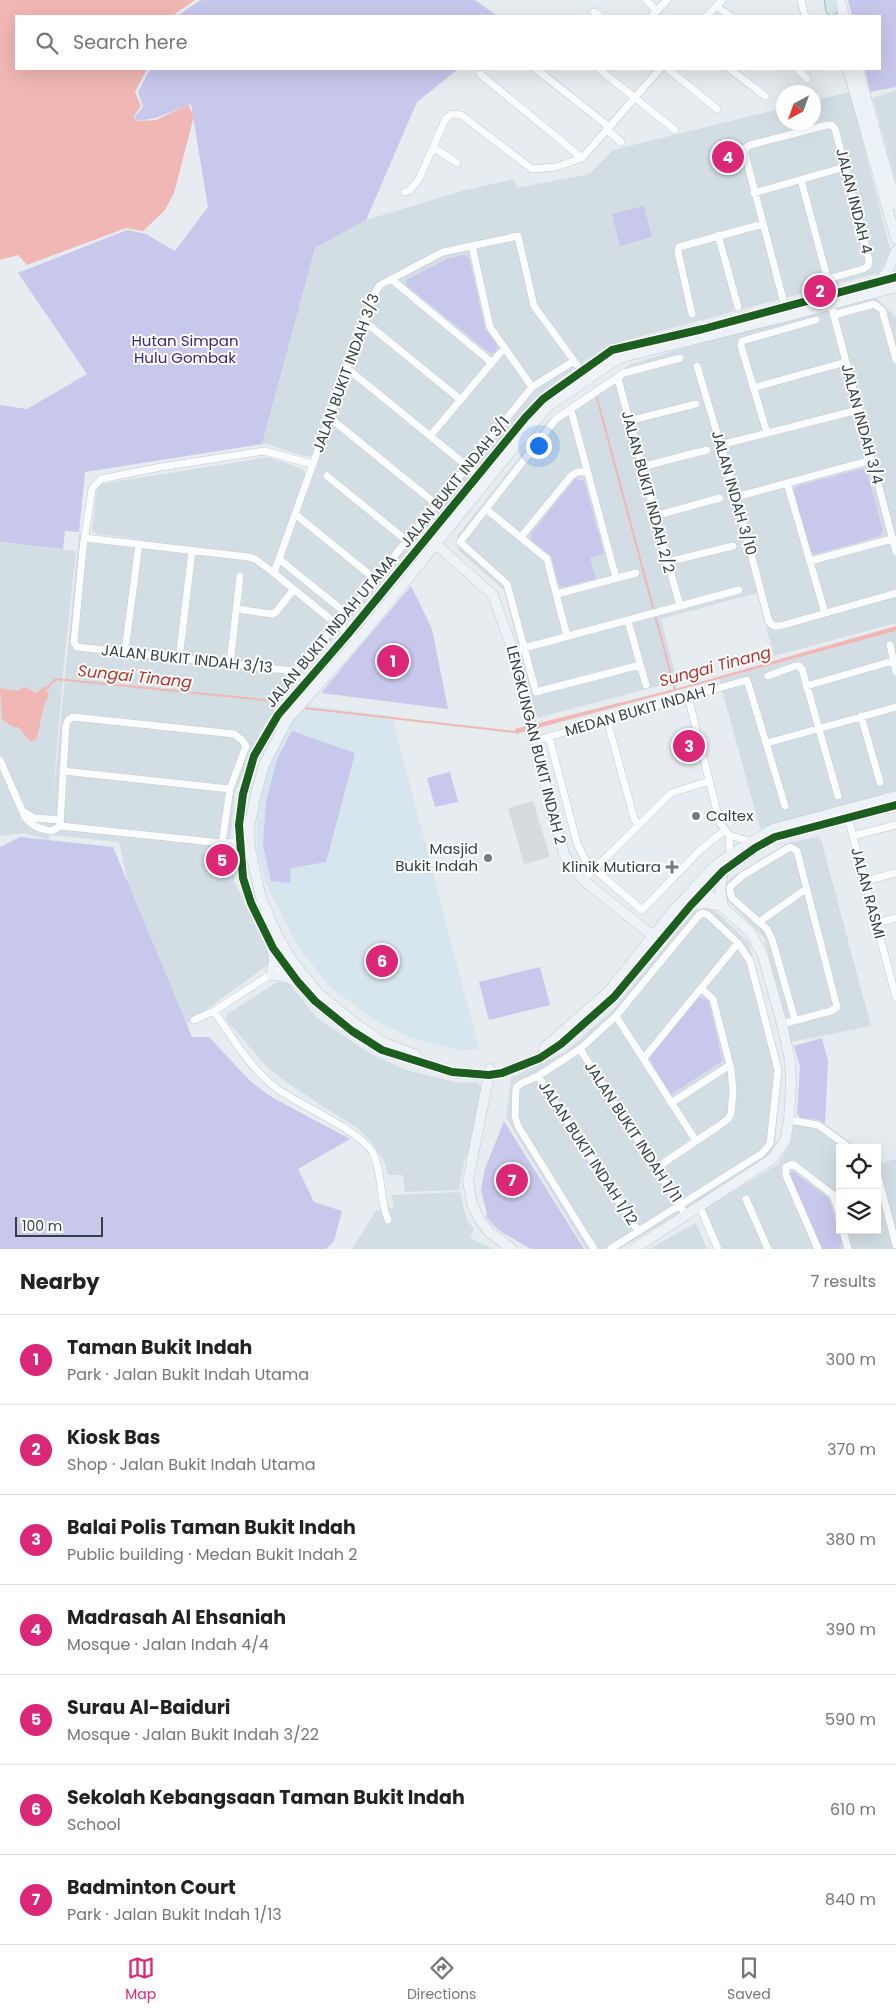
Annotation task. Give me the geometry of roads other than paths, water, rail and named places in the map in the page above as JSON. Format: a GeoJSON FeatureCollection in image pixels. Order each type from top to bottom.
{"type":"FeatureCollection","features":[{"type":"Feature","properties":{"kind":"street"},"geometry":{"type":"LineString","coordinates":[[646,0],[655,14],[667,0]]}},
{"type":"Feature","properties":{"kind":"street"},"geometry":{"type":"LineString","coordinates":[[801,0],[805,15]]}},
{"type":"Feature","properties":{"kind":"street"},"geometry":{"type":"LineString","coordinates":[[708,15],[719,3],[729,15]]}},
{"type":"Feature","properties":{"kind":"street"},"geometry":{"type":"LineString","coordinates":[[833,5],[843,15]]}},
{"type":"Feature","properties":{"kind":"street"},"geometry":{"type":"LineString","coordinates":[[537,70],[621,142]]}},
{"type":"Feature","properties":{"kind":"street"},"geometry":{"type":"LineString","coordinates":[[604,70],[675,130]]}},
{"type":"Feature","properties":{"kind":"street"},"geometry":{"type":"LineString","coordinates":[[404,192],[410,190],[419,179],[446,118],[452,114],[461,115],[532,169],[556,167],[582,158],[659,70]]}},
{"type":"Feature","properties":{"kind":"street"},"geometry":{"type":"LineString","coordinates":[[669,70],[717,109]]}},
{"type":"Feature","properties":{"kind":"street"},"geometry":{"type":"LineString","coordinates":[[731,70],[765,96]]}},
{"type":"Feature","properties":{"kind":"street"},"geometry":{"type":"LineString","coordinates":[[799,70],[807,79]]}},
{"type":"Feature","properties":{"kind":"street"},"geometry":{"type":"LineString","coordinates":[[848,70],[896,239]]}},
{"type":"Feature","properties":{"kind":"street"},"geometry":{"type":"LineString","coordinates":[[858,70],[896,204]]}},
{"type":"Feature","properties":{"kind":"street"},"geometry":{"type":"LineString","coordinates":[[480,74],[582,158]]}},
{"type":"Feature","properties":{"kind":"street","name":"JALAN INDAH 4"},"geometry":{"type":"LineString","coordinates":[[754,193],[744,154],[745,148],[827,124],[832,125],[835,129],[869,260],[868,266],[831,278],[827,276],[801,180]]}},
{"type":"Feature","properties":{"kind":"street"},"geometry":{"type":"LineString","coordinates":[[433,147],[458,163]]}},
{"type":"Feature","properties":{"kind":"street"},"geometry":{"type":"LineString","coordinates":[[787,312],[754,193],[845,168]]}},
{"type":"Feature","properties":{"kind":"street"},"geometry":{"type":"LineString","coordinates":[[692,314],[678,252],[679,247],[763,224]]}},
{"type":"Feature","properties":{"kind":"street"},"geometry":{"type":"LineString","coordinates":[[718,235],[738,307]]}},
{"type":"Feature","properties":{"kind":"street","name":"JALAN BUKIT INDAH 3/3"},"geometry":{"type":"LineString","coordinates":[[274,573],[364,322],[380,285],[443,252],[518,236],[534,306],[574,361]]}},
{"type":"Feature","properties":{"kind":"street"},"geometry":{"type":"LineString","coordinates":[[472,246],[490,327],[532,387]]}},
{"type":"Feature","properties":{"kind":"street"},"geometry":{"type":"LineString","coordinates":[[896,251],[879,287],[896,295]]}},
{"type":"Feature","properties":{"kind":"street","name":"JALAN BUKIT INDAH UTAMA"},"geometry":{"type":"LineString","coordinates":[[896,277],[879,287],[831,305],[787,312],[619,358],[543,398],[478,475],[431,540],[278,715],[254,756],[243,794],[239,825],[261,898],[288,963],[298,982],[315,1001],[382,1050],[452,1072],[502,1073],[540,1058],[561,1044],[614,997],[657,939],[662,925],[702,887],[755,848],[775,837],[896,796]]}},
{"type":"Feature","properties":{"kind":"street"},"geometry":{"type":"LineString","coordinates":[[391,279],[492,362]]}},
{"type":"Feature","properties":{"kind":"street","name":"JALAN BUKIT INDAH UTAMA"},"geometry":{"type":"LineString","coordinates":[[879,287],[896,287]]}},
{"type":"Feature","properties":{"kind":"street"},"geometry":{"type":"LineString","coordinates":[[831,305],[874,304],[878,306],[882,310],[896,360]]}},
{"type":"Feature","properties":{"kind":"street","name":"JALAN INDAH 3/4"},"geometry":{"type":"LineString","coordinates":[[831,305],[896,552]]}},
{"type":"Feature","properties":{"kind":"street"},"geometry":{"type":"LineString","coordinates":[[767,433],[741,346],[742,341],[816,320]]}},
{"type":"Feature","properties":{"kind":"street"},"geometry":{"type":"LineString","coordinates":[[364,322],[461,400]]}},
{"type":"Feature","properties":{"kind":"street"},"geometry":{"type":"LineString","coordinates":[[430,436],[492,362],[506,349]]}},
{"type":"Feature","properties":{"kind":"street"},"geometry":{"type":"LineString","coordinates":[[640,665],[536,692],[507,584],[460,542],[556,419],[624,374],[680,358]]}},
{"type":"Feature","properties":{"kind":"street"},"geometry":{"type":"LineString","coordinates":[[574,361],[584,375]]}},
{"type":"Feature","properties":{"kind":"street","name":"JALAN BUKIT INDAH 3/1"},"geometry":{"type":"LineString","coordinates":[[279,560],[347,614],[532,387],[574,361]]}},
{"type":"Feature","properties":{"kind":"street"},"geometry":{"type":"LineString","coordinates":[[753,388],[846,362]]}},
{"type":"Feature","properties":{"kind":"street","name":"JALAN INDAH 3/10"},"geometry":{"type":"LineString","coordinates":[[697,366],[736,497],[769,622],[774,626],[780,626],[824,613]]}},
{"type":"Feature","properties":{"kind":"street"},"geometry":{"type":"LineString","coordinates":[[348,369],[478,475]]}},
{"type":"Feature","properties":{"kind":"street","name":"JALAN BUKIT INDAH UTAMA"},"geometry":{"type":"LineString","coordinates":[[584,375],[547,407],[446,530],[431,540],[424,558],[357,641],[287,720],[264,765],[244,845],[243,878],[251,903],[273,948],[320,995],[356,1024],[384,1043],[416,1055],[456,1066],[490,1072],[524,1060],[547,1046],[609,991],[639,953],[657,939],[691,905],[716,865],[730,855],[773,829],[847,813],[896,805]]}},
{"type":"Feature","properties":{"kind":"street","name":"JALAN BUKIT INDAH 2/2"},"geometry":{"type":"LineString","coordinates":[[618,379],[640,467],[680,606]]}},
{"type":"Feature","properties":{"kind":"street"},"geometry":{"type":"LineString","coordinates":[[628,421],[696,404]]}},
{"type":"Feature","properties":{"kind":"street"},"geometry":{"type":"LineString","coordinates":[[570,410],[616,578]]}},
{"type":"Feature","properties":{"kind":"street"},"geometry":{"type":"LineString","coordinates":[[720,445],[858,410]]}},
{"type":"Feature","properties":{"kind":"street"},"geometry":{"type":"LineString","coordinates":[[330,418],[436,504]]}},
{"type":"Feature","properties":{"kind":"street"},"geometry":{"type":"LineString","coordinates":[[640,467],[707,450]]}},
{"type":"Feature","properties":{"kind":"street"},"geometry":{"type":"LineString","coordinates":[[312,464],[264,451],[161,467],[101,480],[92,489],[85,538],[255,559],[357,641]]}},
{"type":"Feature","properties":{"kind":"street"},"geometry":{"type":"LineString","coordinates":[[736,497],[872,460]]}},
{"type":"Feature","properties":{"kind":"street"},"geometry":{"type":"LineString","coordinates":[[521,536],[571,476],[577,472],[588,472]]}},
{"type":"Feature","properties":{"kind":"street"},"geometry":{"type":"LineString","coordinates":[[327,476],[407,541]]}},
{"type":"Feature","properties":{"kind":"street"},"geometry":{"type":"LineString","coordinates":[[787,483],[824,613],[896,593]]}},
{"type":"Feature","properties":{"kind":"street"},"geometry":{"type":"LineString","coordinates":[[654,516],[720,498]]}},
{"type":"Feature","properties":{"kind":"street"},"geometry":{"type":"LineString","coordinates":[[486,509],[547,559],[566,636]]}},
{"type":"Feature","properties":{"kind":"street"},"geometry":{"type":"LineString","coordinates":[[296,514],[375,579]]}},
{"type":"Feature","properties":{"kind":"street"},"geometry":{"type":"LineString","coordinates":[[446,530],[445,544],[452,557]]}},
{"type":"Feature","properties":{"kind":"street","name":"JALAN BUKIT INDAH 3/13"},"geometry":{"type":"LineString","coordinates":[[85,538],[74,642],[77,646],[294,671],[337,625]]}},
{"type":"Feature","properties":{"kind":"street"},"geometry":{"type":"LineString","coordinates":[[810,562],[892,539]]}},
{"type":"Feature","properties":{"kind":"street","name":"LENGKUNGAN BUKIT INDAH 2"},"geometry":{"type":"LineString","coordinates":[[431,540],[493,595],[513,651],[534,741],[564,854],[582,880],[657,939]]}},
{"type":"Feature","properties":{"kind":"street"},"geometry":{"type":"LineString","coordinates":[[126,651],[139,544]]}},
{"type":"Feature","properties":{"kind":"street"},"geometry":{"type":"LineString","coordinates":[[667,562],[733,546]]}},
{"type":"Feature","properties":{"kind":"street"},"geometry":{"type":"LineString","coordinates":[[179,659],[192,551]]}},
{"type":"Feature","properties":{"kind":"street"},"geometry":{"type":"LineString","coordinates":[[424,558],[438,555],[452,557]]}},
{"type":"Feature","properties":{"kind":"street"},"geometry":{"type":"LineString","coordinates":[[557,594],[636,572]]}},
{"type":"Feature","properties":{"kind":"street"},"geometry":{"type":"LineString","coordinates":[[230,664],[240,576]]}},
{"type":"Feature","properties":{"kind":"street"},"geometry":{"type":"LineString","coordinates":[[236,610],[272,614],[276,612],[294,589]]}},
{"type":"Feature","properties":{"kind":"street"},"geometry":{"type":"LineString","coordinates":[[513,651],[739,590]]}},
{"type":"Feature","properties":{"kind":"street"},"geometry":{"type":"LineString","coordinates":[[628,621],[646,684]]}},
{"type":"Feature","properties":{"kind":"street"},"geometry":{"type":"LineString","coordinates":[[890,645],[896,672]]}},
{"type":"Feature","properties":{"kind":"street"},"geometry":{"type":"LineString","coordinates":[[806,686],[893,661]]}},
{"type":"Feature","properties":{"kind":"street"},"geometry":{"type":"LineString","coordinates":[[768,676],[795,666],[799,666],[802,670],[838,796]]}},
{"type":"Feature","properties":{"kind":"street","name":"MEDAN BUKIT INDAH 7"},"geometry":{"type":"LineString","coordinates":[[534,741],[747,680],[767,743]]}},
{"type":"Feature","properties":{"kind":"street"},"geometry":{"type":"LineString","coordinates":[[688,697],[720,823],[727,832],[751,842]]}},
{"type":"Feature","properties":{"kind":"street"},"geometry":{"type":"LineString","coordinates":[[785,806],[767,743],[896,707]]}},
{"type":"Feature","properties":{"kind":"street"},"geometry":{"type":"LineString","coordinates":[[861,716],[880,782]]}},
{"type":"Feature","properties":{"kind":"street"},"geometry":{"type":"LineString","coordinates":[[0,760],[27,820],[37,828],[52,831],[60,823],[66,724],[73,717],[234,734],[246,746],[230,789],[222,843]]}},
{"type":"Feature","properties":{"kind":"street"},"geometry":{"type":"LineString","coordinates":[[607,720],[634,818],[638,825]]}},
{"type":"Feature","properties":{"kind":"street"},"geometry":{"type":"LineString","coordinates":[[549,737],[577,843],[586,862],[642,910],[700,850],[727,832]]}},
{"type":"Feature","properties":{"kind":"street"},"geometry":{"type":"LineString","coordinates":[[63,771],[230,789]]}},
{"type":"Feature","properties":{"kind":"street"},"geometry":{"type":"LineString","coordinates":[[582,880],[671,793],[709,781]]}},
{"type":"Feature","properties":{"kind":"street"},"geometry":{"type":"LineString","coordinates":[[22,810],[32,818],[60,823],[222,843],[229,848],[244,845]]}},
{"type":"Feature","properties":{"kind":"street","name":"JALAN RASMI"},"geometry":{"type":"LineString","coordinates":[[847,813],[896,998]]}},
{"type":"Feature","properties":{"kind":"street"},"geometry":{"type":"LineString","coordinates":[[853,836],[896,825]]}},
{"type":"Feature","properties":{"kind":"street"},"geometry":{"type":"LineString","coordinates":[[727,832],[730,855]]}},
{"type":"Feature","properties":{"kind":"street"},"geometry":{"type":"LineString","coordinates":[[782,1024],[831,1011],[837,1007],[837,1000],[797,851],[790,847],[742,876],[730,887],[730,892],[732,898],[767,929],[772,939],[794,1020]]}},
{"type":"Feature","properties":{"kind":"street"},"geometry":{"type":"LineString","coordinates":[[723,871],[720,890],[723,906]]}},
{"type":"Feature","properties":{"kind":"street"},"geometry":{"type":"LineString","coordinates":[[865,881],[896,873]]}},
{"type":"Feature","properties":{"kind":"street"},"geometry":{"type":"LineString","coordinates":[[634,1249],[772,1159],[784,1141],[789,1120],[790,1060],[763,956],[751,933],[702,887]]}},
{"type":"Feature","properties":{"kind":"street"},"geometry":{"type":"LineString","coordinates":[[759,922],[806,888]]}},
{"type":"Feature","properties":{"kind":"street"},"geometry":{"type":"LineString","coordinates":[[691,905],[707,903],[723,906]]}},
{"type":"Feature","properties":{"kind":"street"},"geometry":{"type":"LineString","coordinates":[[594,1249],[518,1126],[514,1102],[516,1088],[580,1050],[616,1016],[699,915],[703,913],[708,915],[738,943],[750,961],[778,1070],[770,1144],[761,1154],[610,1249]]}},
{"type":"Feature","properties":{"kind":"street"},"geometry":{"type":"LineString","coordinates":[[876,923],[896,918]]}},
{"type":"Feature","properties":{"kind":"street"},"geometry":{"type":"LineString","coordinates":[[633,920],[645,927],[654,928],[662,925]]}},
{"type":"Feature","properties":{"kind":"street"},"geometry":{"type":"LineString","coordinates":[[633,920],[642,939],[639,953]]}},
{"type":"Feature","properties":{"kind":"street"},"geometry":{"type":"LineString","coordinates":[[644,1058],[738,943]]}},
{"type":"Feature","properties":{"kind":"street"},"geometry":{"type":"LineString","coordinates":[[270,975],[274,961],[273,948]]}},
{"type":"Feature","properties":{"kind":"street"},"geometry":{"type":"LineString","coordinates":[[194,1020],[214,1011],[288,963]]}},
{"type":"Feature","properties":{"kind":"street"},"geometry":{"type":"LineString","coordinates":[[888,965],[896,963]]}},
{"type":"Feature","properties":{"kind":"street"},"geometry":{"type":"LineString","coordinates":[[270,975],[280,975],[298,982]]}},
{"type":"Feature","properties":{"kind":"street"},"geometry":{"type":"LineString","coordinates":[[656,1168],[728,1119],[731,1114],[733,1091],[730,1065],[712,999],[701,988]]}},
{"type":"Feature","properties":{"kind":"street"},"geometry":{"type":"LineString","coordinates":[[214,1011],[238,1047],[276,1087],[360,1138],[372,1152],[378,1168],[384,1211],[388,1220]]}},
{"type":"Feature","properties":{"kind":"street"},"geometry":{"type":"LineString","coordinates":[[616,1016],[696,1141]]}},
{"type":"Feature","properties":{"kind":"street","name":"JALAN BUKIT INDAH 1/11"},"geometry":{"type":"LineString","coordinates":[[580,1050],[686,1215]]}},
{"type":"Feature","properties":{"kind":"street"},"geometry":{"type":"LineString","coordinates":[[671,1103],[730,1065]]}},
{"type":"Feature","properties":{"kind":"street"},"geometry":{"type":"LineString","coordinates":[[490,1072],[468,1181],[472,1204],[479,1219],[490,1233],[509,1248]]}},
{"type":"Feature","properties":{"kind":"street","name":"JALAN BUKIT INDAH 1/12"},"geometry":{"type":"LineString","coordinates":[[538,1076],[638,1231]]}},
{"type":"Feature","properties":{"kind":"street"},"geometry":{"type":"LineString","coordinates":[[789,1120],[818,1125],[844,1144]]}},
{"type":"Feature","properties":{"kind":"street"},"geometry":{"type":"LineString","coordinates":[[818,1249],[786,1175],[786,1166],[794,1164],[833,1195],[836,1204]]}},
{"type":"Feature","properties":{"kind":"street"},"geometry":{"type":"LineString","coordinates":[[881,1188],[896,1245]]}},
{"type":"Feature","properties":{"kind":"street"},"geometry":{"type":"LineString","coordinates":[[746,1199],[768,1249]]}},
{"type":"Feature","properties":{"kind":"street"},"geometry":{"type":"LineString","coordinates":[[700,1207],[718,1249]]}},
{"type":"Feature","properties":{"kind":"street"},"geometry":{"type":"LineString","coordinates":[[844,1234],[848,1249]]}},
{"type":"Feature","properties":{"kind":"waterway"},"geometry":{"type":"LineString","coordinates":[[597,398],[654,611]]}},
{"type":"Feature","properties":{"kind":"waterway"},"geometry":{"type":"LineString","coordinates":[[655,615],[675,689]]}},
{"type":"Feature","properties":{"kind":"waterway","name":"Sungai Tinang"},"geometry":{"type":"LineString","coordinates":[[44,691],[56,679],[275,701]]}},
{"type":"Feature","properties":{"kind":"waterway","name":"Sungai Tinang"},"geometry":{"type":"LineString","coordinates":[[304,708],[515,732]]}},
{"type":"Feature","properties":{"kind":"place","name":"Madrasah Al Ehsaniah"},"geometry":{"type":"Point","coordinates":[728,157]}},
{"type":"Feature","properties":{"kind":"place","name":"Kiosk Bas"},"geometry":{"type":"Point","coordinates":[820,291]}},
{"type":"Feature","properties":{"kind":"place","name":"Taman Bukit Indah"},"geometry":{"type":"Point","coordinates":[393,661]}},
{"type":"Feature","properties":{"kind":"place","name":"Balai Polis Taman Bukit Indah"},"geometry":{"type":"Point","coordinates":[689,746]}},
{"type":"Feature","properties":{"kind":"place","name":"Caltex"},"geometry":{"type":"Point","coordinates":[696,816]}},
{"type":"Feature","properties":{"kind":"place","name":"Masjid Bukit Indah"},"geometry":{"type":"Point","coordinates":[488,858]}},
{"type":"Feature","properties":{"kind":"place","name":"Surau Al-Baiduri"},"geometry":{"type":"Point","coordinates":[222,860]}},
{"type":"Feature","properties":{"kind":"place","name":"Klinik Mutiara"},"geometry":{"type":"Point","coordinates":[672,867]}},
{"type":"Feature","properties":{"kind":"place","name":"Sekolah Kebangsaan Taman Bukit Indah"},"geometry":{"type":"Point","coordinates":[382,961]}},
{"type":"Feature","properties":{"kind":"place","name":"Badminton Court"},"geometry":{"type":"Point","coordinates":[512,1180]}},
{"type":"Feature","properties":{"kind":"park label","name":"Hutan Simpan Hulu Gombak"},"geometry":{"type":"Point","coordinates":[185,350]}}]}
